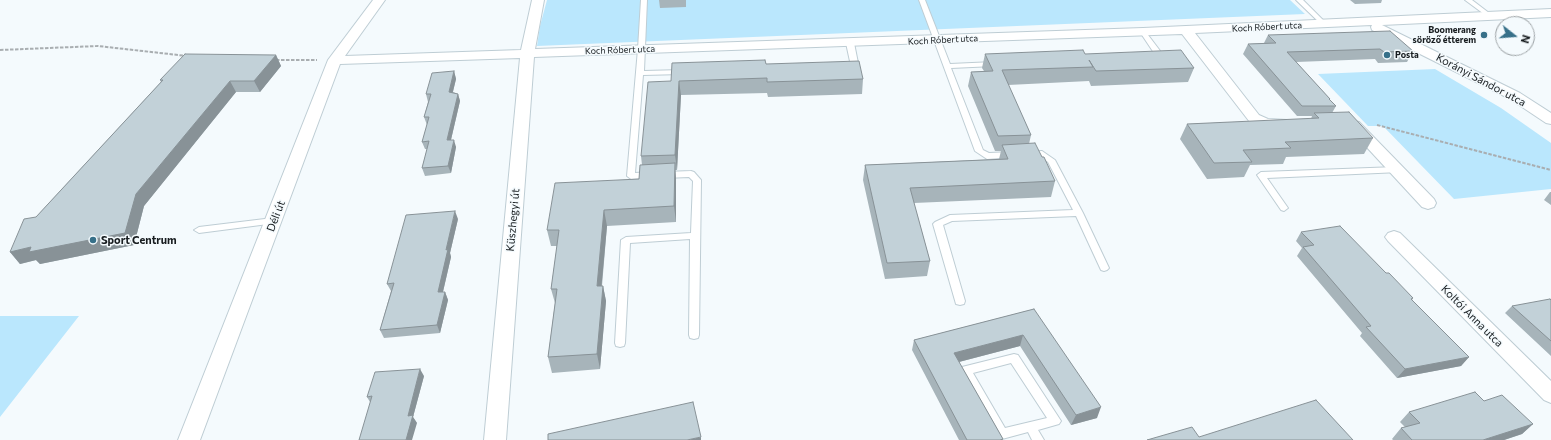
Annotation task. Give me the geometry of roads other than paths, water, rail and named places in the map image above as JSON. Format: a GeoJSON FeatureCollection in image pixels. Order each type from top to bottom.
{"type":"FeatureCollection","features":[{"type":"Feature","properties":{"kind":"street","name":"Déli út"},"geometry":{"type":"LineString","coordinates":[[189,440],[335,60],[378,0]]}},
{"type":"Feature","properties":{"kind":"street","name":"Küszhegyi út"},"geometry":{"type":"LineString","coordinates":[[495,440],[527,54],[538,0]]}},
{"type":"Feature","properties":{"kind":"street","name":"Koch Róbert utca"},"geometry":{"type":"LineString","coordinates":[[335,60],[1186,31],[1551,13]]}},
{"type":"Feature","properties":{"kind":"street","name":"Korányi Sándor utca"},"geometry":{"type":"LineString","coordinates":[[1367,22],[1515,96],[1551,120]]}},
{"type":"Feature","properties":{"kind":"street"},"geometry":{"type":"LineString","coordinates":[[1186,31],[1254,118],[1266,123],[1297,122]]}},
{"type":"Feature","properties":{"kind":"street"},"geometry":{"type":"LineString","coordinates":[[1350,124],[1428,203]]}},
{"type":"Feature","properties":{"kind":"street","name":"Koltói Anna utca"},"geometry":{"type":"LineString","coordinates":[[1394,237],[1551,394]]}},
{"type":"Feature","properties":{"kind":"lane"},"geometry":{"type":"LineString","coordinates":[[644,0],[642,50],[631,176],[691,174],[697,180],[694,335]]}},
{"type":"Feature","properties":{"kind":"lane"},"geometry":{"type":"LineString","coordinates":[[922,0],[979,151],[987,156],[1042,154],[1051,160],[1079,213],[1104,268]]}},
{"type":"Feature","properties":{"kind":"lane"},"geometry":{"type":"LineString","coordinates":[[1299,0],[1325,24]]}},
{"type":"Feature","properties":{"kind":"lane"},"geometry":{"type":"LineString","coordinates":[[1468,0],[1490,16]]}},
{"type":"Feature","properties":{"kind":"lane"},"geometry":{"type":"LineString","coordinates":[[1143,32],[1161,58],[1153,58]]}},
{"type":"Feature","properties":{"kind":"lane"},"geometry":{"type":"LineString","coordinates":[[840,68],[855,68],[850,43]]}},
{"type":"Feature","properties":{"kind":"lane"},"geometry":{"type":"LineString","coordinates":[[948,66],[1003,64]]}},
{"type":"Feature","properties":{"kind":"lane"},"geometry":{"type":"LineString","coordinates":[[639,73],[693,71]]}},
{"type":"Feature","properties":{"kind":"lane"},"geometry":{"type":"LineString","coordinates":[[1284,208],[1261,175],[1397,170]]}},
{"type":"Feature","properties":{"kind":"lane"},"geometry":{"type":"LineString","coordinates":[[960,301],[938,224],[950,218],[1079,213]]}},
{"type":"Feature","properties":{"kind":"lane"},"geometry":{"type":"LineString","coordinates":[[199,230],[274,221]]}},
{"type":"Feature","properties":{"kind":"lane"},"geometry":{"type":"LineString","coordinates":[[620,343],[626,240],[695,236]]}},
{"type":"Feature","properties":{"kind":"lane"},"geometry":{"type":"LineString","coordinates":[[1014,358],[1055,422],[1031,428],[1002,434],[966,370],[1014,358]]}},
{"type":"Feature","properties":{"kind":"lane"},"geometry":{"type":"LineString","coordinates":[[1031,428],[1038,440]]}},
{"type":"Feature","properties":{"kind":"place","name":"Boomerang söröző étterem"},"geometry":{"type":"Point","coordinates":[1484,35]}},
{"type":"Feature","properties":{"kind":"place","name":"Posta"},"geometry":{"type":"Point","coordinates":[1387,55]}},
{"type":"Feature","properties":{"kind":"place","name":"Sport Centrum"},"geometry":{"type":"Point","coordinates":[93,240]}}]}
